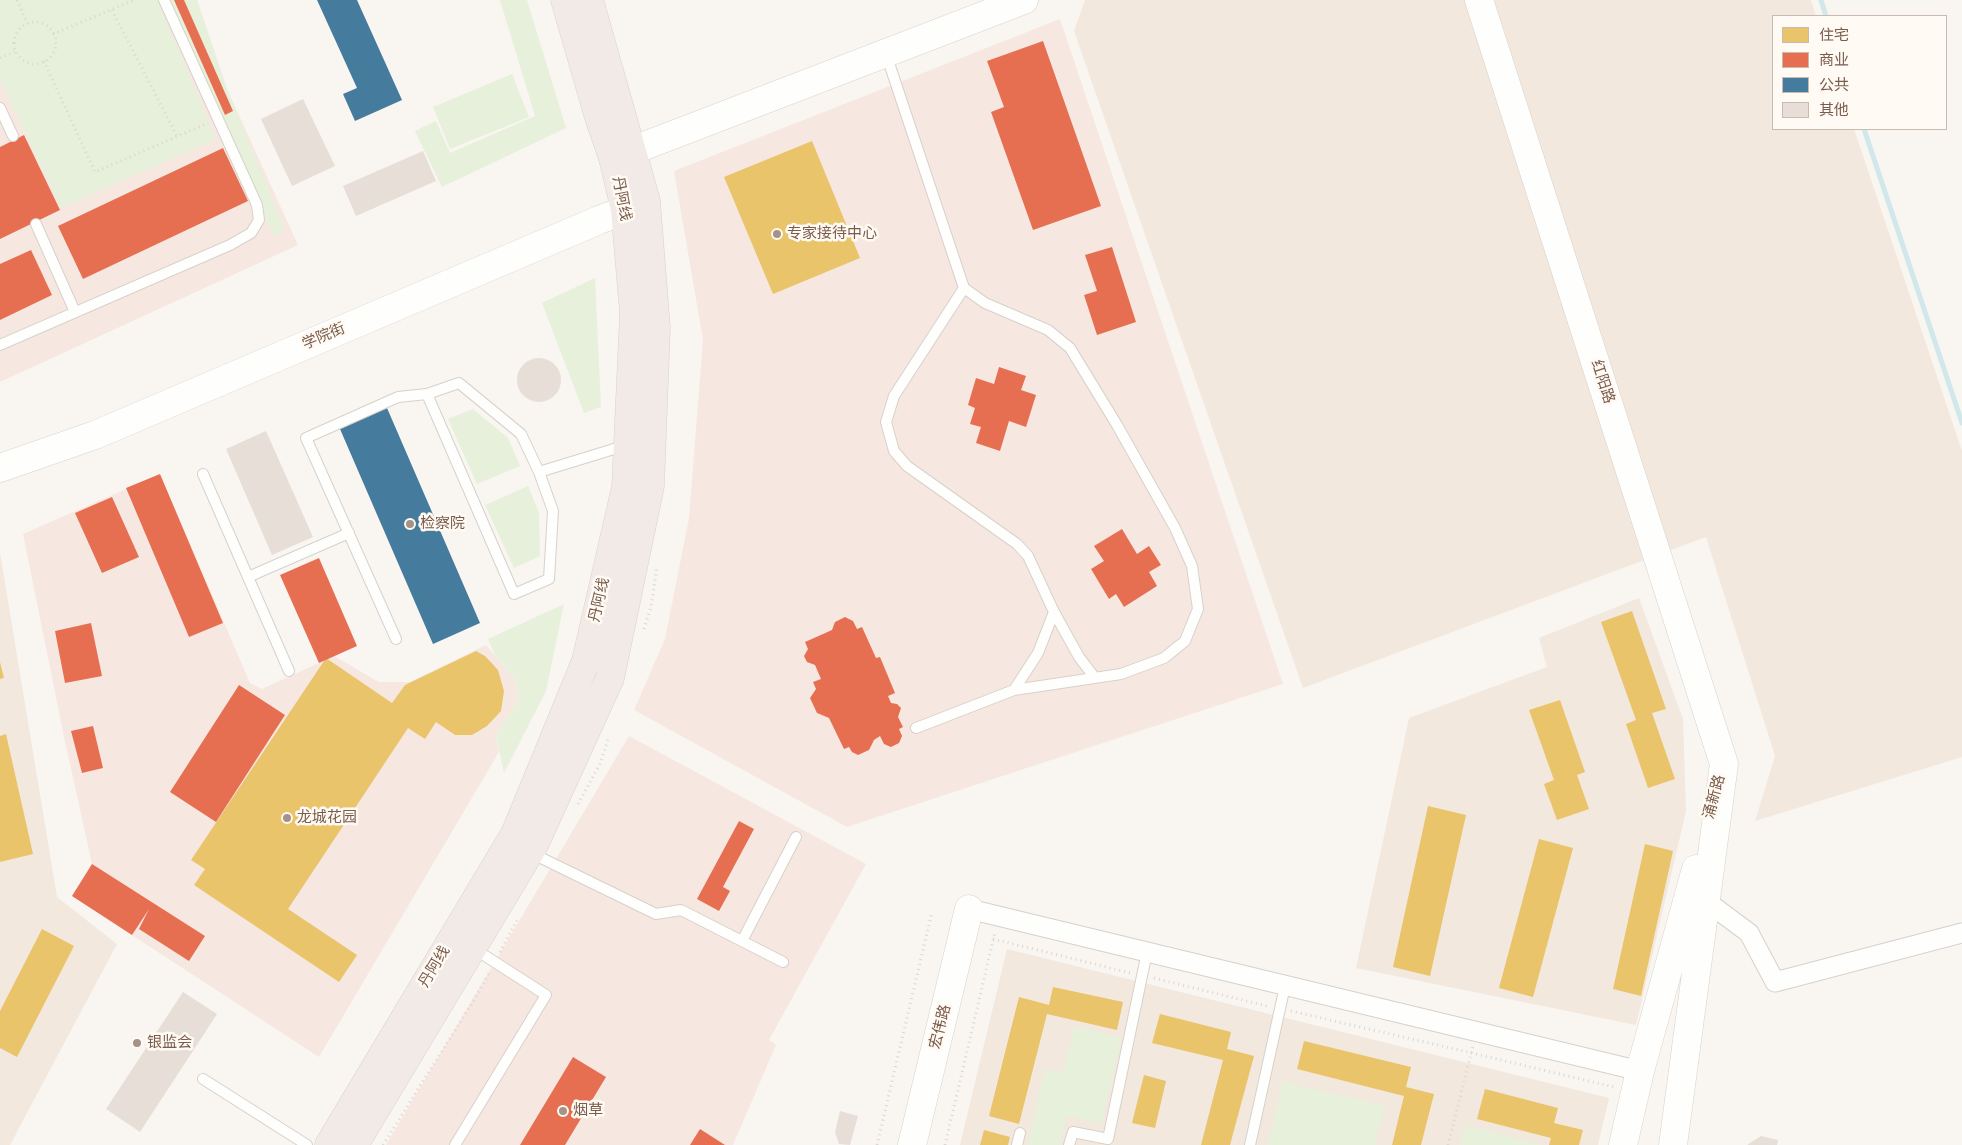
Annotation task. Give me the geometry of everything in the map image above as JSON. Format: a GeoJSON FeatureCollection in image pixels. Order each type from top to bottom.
{"type":"FeatureCollection","features":[{"type":"Feature","properties":{"kind":"highway","name":"丹阿线"},"geometry":{"type":"LineString","coordinates":[[565,0],[598,114],[622,154]]}},
{"type":"Feature","properties":{"kind":"highway","name":"丹阿线"},"geometry":{"type":"LineString","coordinates":[[354,1145],[530,852],[610,678],[650,486],[656,328],[636,205],[622,154],[589,0]]}},
{"type":"Feature","properties":{"kind":"highway","name":"丹阿线"},"geometry":{"type":"LineString","coordinates":[[329,1145],[515,834],[586,661],[626,486],[634,313],[636,205]]}},
{"type":"Feature","properties":{"kind":"street"},"geometry":{"type":"LineString","coordinates":[[622,154],[1024,0]]}},
{"type":"Feature","properties":{"kind":"street","name":"红阳路"},"geometry":{"type":"LineString","coordinates":[[1479,0],[1724,764]]}},
{"type":"Feature","properties":{"kind":"street","name":"学院街"},"geometry":{"type":"LineString","coordinates":[[0,468],[95,435],[636,205]]}},
{"type":"Feature","properties":{"kind":"street","name":"涌新路"},"geometry":{"type":"LineString","coordinates":[[1673,1145],[1724,764]]}},
{"type":"Feature","properties":{"kind":"street","name":"涌新路"},"geometry":{"type":"LineString","coordinates":[[1623,1145],[1640,1071],[1724,764]]}},
{"type":"Feature","properties":{"kind":"street"},"geometry":{"type":"LineString","coordinates":[[1706,901],[1749,933],[1775,982],[1962,933]]}},
{"type":"Feature","properties":{"kind":"street"},"geometry":{"type":"LineString","coordinates":[[969,909],[1640,1071]]}},
{"type":"Feature","properties":{"kind":"street","name":"宏伟路"},"geometry":{"type":"LineString","coordinates":[[912,1145],[969,909]]}},
{"type":"Feature","properties":{"kind":"lane"},"geometry":{"type":"LineString","coordinates":[[0,345],[230,245],[250,233],[258,220],[257,205],[164,0]]}},
{"type":"Feature","properties":{"kind":"lane"},"geometry":{"type":"LineString","coordinates":[[886,53],[964,288],[985,303],[1048,330],[1070,348],[1117,425],[1175,528],[1192,566],[1198,609],[1185,641],[1164,658],[1121,674],[1014,690],[916,728]]}},
{"type":"Feature","properties":{"kind":"lane"},"geometry":{"type":"LineString","coordinates":[[0,108],[13,136]]}},
{"type":"Feature","properties":{"kind":"lane"},"geometry":{"type":"LineString","coordinates":[[36,224],[75,312]]}},
{"type":"Feature","properties":{"kind":"lane"},"geometry":{"type":"LineString","coordinates":[[964,288],[894,396],[886,422],[894,451],[908,466],[1017,544],[1028,556],[1054,612],[1079,657],[1095,678]]}},
{"type":"Feature","properties":{"kind":"lane"},"geometry":{"type":"LineString","coordinates":[[396,639],[306,438],[398,397],[427,394],[459,383],[520,434],[538,472],[553,511],[549,579],[514,594],[427,394]]}},
{"type":"Feature","properties":{"kind":"lane"},"geometry":{"type":"LineString","coordinates":[[538,472],[628,444]]}},
{"type":"Feature","properties":{"kind":"lane"},"geometry":{"type":"LineString","coordinates":[[203,474],[289,671]]}},
{"type":"Feature","properties":{"kind":"lane"},"geometry":{"type":"LineString","coordinates":[[248,577],[349,533]]}},
{"type":"Feature","properties":{"kind":"lane"},"geometry":{"type":"LineString","coordinates":[[1014,690],[1038,653],[1054,612]]}},
{"type":"Feature","properties":{"kind":"lane"},"geometry":{"type":"LineString","coordinates":[[742,941],[796,837]]}},
{"type":"Feature","properties":{"kind":"lane"},"geometry":{"type":"LineString","coordinates":[[530,852],[656,914],[681,910],[783,962]]}},
{"type":"Feature","properties":{"kind":"lane"},"geometry":{"type":"LineString","coordinates":[[455,1145],[546,994],[473,948]]}},
{"type":"Feature","properties":{"kind":"lane"},"geometry":{"type":"LineString","coordinates":[[1069,1145],[1072,1132],[1108,1139],[1147,952]]}},
{"type":"Feature","properties":{"kind":"lane"},"geometry":{"type":"LineString","coordinates":[[1250,1145],[1285,986]]}},
{"type":"Feature","properties":{"kind":"lane"},"geometry":{"type":"LineString","coordinates":[[203,1080],[307,1145]]}},
{"type":"Feature","properties":{"kind":"lane"},"geometry":{"type":"LineString","coordinates":[[1017,1145],[1020,1133]]}},
{"type":"Feature","properties":{"kind":"path"},"geometry":{"type":"LineString","coordinates":[[17,0],[27,23]]}},
{"type":"Feature","properties":{"kind":"path"},"geometry":{"type":"LineString","coordinates":[[53,34],[134,0]]}},
{"type":"Feature","properties":{"kind":"path"},"geometry":{"type":"LineString","coordinates":[[112,10],[177,136]]}},
{"type":"Feature","properties":{"kind":"path"},"geometry":{"type":"LineString","coordinates":[[27,23],[41,23],[47,26],[53,34],[54,51],[44,61],[31,63],[19,57],[16,51],[14,44],[17,31],[27,23]]}},
{"type":"Feature","properties":{"kind":"path"},"geometry":{"type":"LineString","coordinates":[[0,58],[16,51]]}},
{"type":"Feature","properties":{"kind":"path"},"geometry":{"type":"LineString","coordinates":[[44,61],[95,172],[218,118]]}},
{"type":"Feature","properties":{"kind":"path"},"geometry":{"type":"LineString","coordinates":[[877,1145],[932,912]]}},
{"type":"Feature","properties":{"kind":"path"},"geometry":{"type":"LineString","coordinates":[[945,1145],[999,916]]}},
{"type":"Feature","properties":{"kind":"path"},"geometry":{"type":"LineString","coordinates":[[993,939],[1280,1009],[1614,1087],[1611,1097]]}},
{"type":"Feature","properties":{"kind":"path"},"geometry":{"type":"LineString","coordinates":[[1448,1145],[1477,1032]]}},
{"type":"Feature","properties":{"kind":"shaded area"},"geometry":{"type":"Polygon","coordinates":[[[0,0],[197,0],[227,89],[298,245],[0,382],[0,0]]]}},
{"type":"Feature","properties":{"kind":"shaded area"},"geometry":{"type":"Polygon","coordinates":[[[1085,0],[1811,0],[1816,15],[1772,15],[1772,130],[1854,130],[1962,451],[1962,757],[1755,821],[1775,756],[1706,537],[1303,688],[1074,31],[1085,0]]]}},
{"type":"Feature","properties":{"kind":"shaded area"},"geometry":{"type":"Polygon","coordinates":[[[1060,19],[1283,684],[847,827],[634,710],[665,639],[689,518],[703,340],[674,171],[1060,19]]]}},
{"type":"Feature","properties":{"kind":"shaded area"},"geometry":{"type":"Polygon","coordinates":[[[160,474],[250,683],[262,689],[334,656],[379,682],[410,682],[486,645],[515,678],[519,698],[496,736],[499,752],[319,1057],[72,896],[92,864],[23,534],[160,474]]]}},
{"type":"Feature","properties":{"kind":"shaded area"},"geometry":{"type":"Polygon","coordinates":[[[0,553],[57,897],[117,944],[10,1145],[0,1145],[0,553]]]}},
{"type":"Feature","properties":{"kind":"shaded area"},"geometry":{"type":"Polygon","coordinates":[[[1639,598],[1683,719],[1686,811],[1636,1025],[1356,968],[1409,718],[1547,667],[1539,638],[1639,598]]]}},
{"type":"Feature","properties":{"kind":"shaded area"},"geometry":{"type":"Polygon","coordinates":[[[629,736],[866,864],[769,1040],[776,1045],[733,1145],[386,1145],[629,736]]]}},
{"type":"Feature","properties":{"kind":"shaded area"},"geometry":{"type":"Polygon","coordinates":[[[1007,949],[1609,1098],[1598,1145],[960,1145],[1007,949]]]}},
{"type":"Feature","properties":{"kind":"green space"},"geometry":{"type":"Polygon","coordinates":[[[0,0],[157,0],[216,139],[61,208],[0,80],[0,0]]]}},
{"type":"Feature","properties":{"kind":"green space"},"geometry":{"type":"Polygon","coordinates":[[[167,0],[197,0],[227,89],[285,230],[274,236],[167,0]]]}},
{"type":"Feature","properties":{"kind":"green space"},"geometry":{"type":"Polygon","coordinates":[[[500,0],[527,0],[566,128],[442,187],[415,131],[436,121],[450,153],[535,116],[500,0]]]}},
{"type":"Feature","properties":{"kind":"green space"},"geometry":{"type":"Polygon","coordinates":[[[512,74],[529,117],[450,149],[433,107],[512,74]]]}},
{"type":"Feature","properties":{"kind":"green space"},"geometry":{"type":"Polygon","coordinates":[[[595,278],[601,407],[584,413],[542,303],[595,278]]]}},
{"type":"Feature","properties":{"kind":"green space"},"geometry":{"type":"Polygon","coordinates":[[[473,409],[508,438],[520,466],[477,484],[448,419],[473,409]]]}},
{"type":"Feature","properties":{"kind":"green space"},"geometry":{"type":"Polygon","coordinates":[[[528,486],[539,513],[540,556],[514,568],[485,505],[528,486]]]}},
{"type":"Feature","properties":{"kind":"green space"},"geometry":{"type":"Polygon","coordinates":[[[564,604],[546,691],[504,773],[496,736],[519,698],[515,678],[495,655],[488,639],[564,604]]]}},
{"type":"Feature","properties":{"kind":"green space"},"geometry":{"type":"Polygon","coordinates":[[[1074,1026],[1122,1038],[1101,1124],[1067,1116],[1060,1145],[1027,1145],[1045,1069],[1063,1073],[1074,1026]]]}},
{"type":"Feature","properties":{"kind":"green space"},"geometry":{"type":"Polygon","coordinates":[[[1283,1082],[1385,1106],[1375,1145],[1268,1145],[1283,1082]]]}},
{"type":"Feature","properties":{"kind":"green space"},"geometry":{"type":"Polygon","coordinates":[[[1465,1125],[1540,1144],[1460,1145],[1465,1125]]]}},
{"type":"Feature","properties":{"kind":"building: 住宅"},"geometry":{"type":"Polygon","coordinates":[[[812,141],[860,258],[773,294],[724,177],[812,141]]]}},
{"type":"Feature","properties":{"kind":"building: 住宅"},"geometry":{"type":"Polygon","coordinates":[[[1632,611],[1666,709],[1652,713],[1675,779],[1648,788],[1626,724],[1636,720],[1601,622],[1632,611]]]}},
{"type":"Feature","properties":{"kind":"building: 住宅"},"geometry":{"type":"Polygon","coordinates":[[[476,651],[485,656],[498,670],[504,691],[501,711],[487,726],[472,735],[455,735],[436,722],[425,739],[408,728],[288,909],[357,955],[339,982],[194,885],[205,869],[191,860],[326,658],[392,703],[405,685],[476,651]]]}},
{"type":"Feature","properties":{"kind":"building: 住宅"},"geometry":{"type":"Polygon","coordinates":[[[0,662],[4,678],[0,679],[0,662]]]}},
{"type":"Feature","properties":{"kind":"building: 住宅"},"geometry":{"type":"Polygon","coordinates":[[[1560,700],[1585,772],[1577,775],[1589,809],[1557,820],[1544,784],[1554,780],[1529,710],[1560,700]]]}},
{"type":"Feature","properties":{"kind":"building: 住宅"},"geometry":{"type":"Polygon","coordinates":[[[6,734],[33,854],[0,862],[0,736],[6,734]]]}},
{"type":"Feature","properties":{"kind":"building: 住宅"},"geometry":{"type":"Polygon","coordinates":[[[1428,806],[1466,815],[1430,976],[1393,967],[1428,806]]]}},
{"type":"Feature","properties":{"kind":"building: 住宅"},"geometry":{"type":"Polygon","coordinates":[[[1539,839],[1573,848],[1533,997],[1499,988],[1539,839]]]}},
{"type":"Feature","properties":{"kind":"building: 住宅"},"geometry":{"type":"Polygon","coordinates":[[[1645,844],[1673,851],[1641,996],[1613,989],[1645,844]]]}},
{"type":"Feature","properties":{"kind":"building: 住宅"},"geometry":{"type":"Polygon","coordinates":[[[42,929],[74,946],[17,1057],[0,1048],[0,1011],[42,929]]]}},
{"type":"Feature","properties":{"kind":"building: 住宅"},"geometry":{"type":"Polygon","coordinates":[[[1053,987],[1123,1002],[1117,1030],[1047,1014],[1019,1124],[989,1116],[1019,997],[1049,1005],[1053,987]]]}},
{"type":"Feature","properties":{"kind":"building: 住宅"},"geometry":{"type":"Polygon","coordinates":[[[1160,1014],[1231,1032],[1227,1049],[1254,1056],[1230,1145],[1201,1145],[1223,1060],[1152,1043],[1160,1014]]]}},
{"type":"Feature","properties":{"kind":"building: 住宅"},"geometry":{"type":"Polygon","coordinates":[[[1304,1041],[1411,1067],[1406,1087],[1434,1094],[1421,1145],[1392,1145],[1404,1096],[1297,1069],[1304,1041]]]}},
{"type":"Feature","properties":{"kind":"building: 住宅"},"geometry":{"type":"Polygon","coordinates":[[[1144,1075],[1166,1081],[1155,1128],[1132,1123],[1144,1075]]]}},
{"type":"Feature","properties":{"kind":"building: 住宅"},"geometry":{"type":"Polygon","coordinates":[[[1485,1089],[1558,1108],[1554,1123],[1583,1130],[1579,1145],[1549,1145],[1551,1138],[1477,1119],[1485,1089]]]}},
{"type":"Feature","properties":{"kind":"building: 住宅"},"geometry":{"type":"Polygon","coordinates":[[[984,1130],[1010,1137],[1008,1145],[980,1145],[984,1130]]]}},
{"type":"Feature","properties":{"kind":"building: 商业"},"geometry":{"type":"Polygon","coordinates":[[[174,0],[184,0],[233,111],[225,115],[174,0]]]}},
{"type":"Feature","properties":{"kind":"building: 商业"},"geometry":{"type":"Polygon","coordinates":[[[1043,41],[1101,206],[1033,230],[991,112],[1004,107],[987,61],[1043,41]]]}},
{"type":"Feature","properties":{"kind":"building: 商业"},"geometry":{"type":"Polygon","coordinates":[[[24,135],[60,210],[0,239],[0,147],[24,135]]]}},
{"type":"Feature","properties":{"kind":"building: 商业"},"geometry":{"type":"Polygon","coordinates":[[[223,148],[248,201],[83,279],[58,226],[223,148]]]}},
{"type":"Feature","properties":{"kind":"building: 商业"},"geometry":{"type":"Polygon","coordinates":[[[1112,247],[1136,322],[1097,335],[1084,295],[1097,291],[1085,255],[1112,247]]]}},
{"type":"Feature","properties":{"kind":"building: 商业"},"geometry":{"type":"Polygon","coordinates":[[[31,250],[52,295],[0,320],[0,264],[31,250]]]}},
{"type":"Feature","properties":{"kind":"building: 商业"},"geometry":{"type":"Polygon","coordinates":[[[999,367],[1026,376],[1021,390],[1036,395],[1026,427],[1009,421],[1000,451],[976,443],[981,427],[970,424],[975,408],[968,405],[976,378],[994,384],[999,367]]]}},
{"type":"Feature","properties":{"kind":"building: 商业"},"geometry":{"type":"Polygon","coordinates":[[[160,474],[223,623],[189,637],[126,488],[160,474]]]}},
{"type":"Feature","properties":{"kind":"building: 商业"},"geometry":{"type":"Polygon","coordinates":[[[112,497],[139,557],[102,573],[75,513],[112,497]]]}},
{"type":"Feature","properties":{"kind":"building: 商业"},"geometry":{"type":"Polygon","coordinates":[[[1122,529],[1137,554],[1149,546],[1161,565],[1149,572],[1157,586],[1124,607],[1116,594],[1109,599],[1091,569],[1104,561],[1094,546],[1122,529]]]}},
{"type":"Feature","properties":{"kind":"building: 商业"},"geometry":{"type":"Polygon","coordinates":[[[319,558],[357,646],[319,663],[280,575],[319,558]]]}},
{"type":"Feature","properties":{"kind":"building: 商业"},"geometry":{"type":"Polygon","coordinates":[[[845,617],[853,621],[857,629],[862,627],[876,658],[880,657],[895,693],[888,696],[891,703],[897,704],[901,708],[898,717],[903,727],[899,729],[902,736],[899,743],[891,747],[884,744],[880,736],[874,740],[869,750],[858,755],[852,752],[849,747],[844,749],[829,718],[817,713],[810,698],[816,689],[813,682],[821,679],[815,665],[807,662],[804,656],[808,649],[805,642],[832,630],[835,622],[845,617]]]}},
{"type":"Feature","properties":{"kind":"building: 商业"},"geometry":{"type":"Polygon","coordinates":[[[91,623],[102,676],[65,683],[55,631],[91,623]]]}},
{"type":"Feature","properties":{"kind":"building: 商业"},"geometry":{"type":"Polygon","coordinates":[[[239,685],[285,715],[216,822],[170,792],[239,685]]]}},
{"type":"Feature","properties":{"kind":"building: 商业"},"geometry":{"type":"Polygon","coordinates":[[[93,726],[103,768],[82,773],[71,731],[93,726]]]}},
{"type":"Feature","properties":{"kind":"building: 商业"},"geometry":{"type":"Polygon","coordinates":[[[739,821],[754,829],[723,887],[730,891],[719,911],[697,899],[739,821]]]}},
{"type":"Feature","properties":{"kind":"building: 商业"},"geometry":{"type":"Polygon","coordinates":[[[92,864],[205,936],[189,961],[139,929],[149,909],[132,935],[72,896],[92,864]]]}},
{"type":"Feature","properties":{"kind":"building: 商业","name":"烟草"},"geometry":{"type":"Polygon","coordinates":[[[573,1057],[606,1077],[565,1145],[520,1145],[573,1057]]]}},
{"type":"Feature","properties":{"kind":"building: 商业"},"geometry":{"type":"Polygon","coordinates":[[[700,1129],[725,1145],[690,1145],[700,1129]]]}},
{"type":"Feature","properties":{"kind":"building: 公共"},"geometry":{"type":"Polygon","coordinates":[[[317,0],[357,0],[402,100],[355,121],[343,94],[357,88],[317,0]]]}},
{"type":"Feature","properties":{"kind":"building: 公共"},"geometry":{"type":"Polygon","coordinates":[[[387,408],[480,623],[433,644],[340,429],[387,408]]]}},
{"type":"Feature","properties":{"kind":"building: 其他"},"geometry":{"type":"Polygon","coordinates":[[[303,99],[335,166],[292,186],[261,119],[303,99]]]}},
{"type":"Feature","properties":{"kind":"building: 其他"},"geometry":{"type":"Polygon","coordinates":[[[423,151],[436,181],[356,216],[343,186],[423,151]]]}},
{"type":"Feature","properties":{"kind":"building: 其他"},"geometry":{"type":"Polygon","coordinates":[[[535,358],[543,358],[555,364],[561,380],[555,396],[543,402],[535,402],[523,396],[517,384],[517,376],[523,364],[535,358]]]}},
{"type":"Feature","properties":{"kind":"building: 其他"},"geometry":{"type":"Polygon","coordinates":[[[266,431],[313,537],[272,555],[226,449],[266,431]]]}},
{"type":"Feature","properties":{"kind":"building: 其他"},"geometry":{"type":"Polygon","coordinates":[[[183,992],[217,1014],[140,1132],[106,1109],[183,992]]]}},
{"type":"Feature","properties":{"kind":"building: 其他"},"geometry":{"type":"Polygon","coordinates":[[[840,1111],[858,1116],[850,1145],[839,1144],[835,1132],[840,1111]]]}},
{"type":"Feature","properties":{"kind":"building: 其他"},"geometry":{"type":"Polygon","coordinates":[[[1761,1136],[1778,1140],[1777,1145],[1747,1145],[1761,1136]]]}},
{"type":"Feature","properties":{"kind":"waterway"},"geometry":{"type":"LineString","coordinates":[[1821,0],[1826,15]]}},
{"type":"Feature","properties":{"kind":"waterway"},"geometry":{"type":"LineString","coordinates":[[1864,130],[1962,423]]}},
{"type":"Feature","properties":{"kind":"place","name":"专家接待中心"},"geometry":{"type":"Point","coordinates":[777,234]}},
{"type":"Feature","properties":{"kind":"place","name":"检察院"},"geometry":{"type":"Point","coordinates":[410,524]}},
{"type":"Feature","properties":{"kind":"place","name":"龙城花园"},"geometry":{"type":"Point","coordinates":[287,818]}},
{"type":"Feature","properties":{"kind":"place","name":"银监会"},"geometry":{"type":"Point","coordinates":[137,1043]}},
{"type":"Feature","properties":{"kind":"place","name":"烟草"},"geometry":{"type":"Point","coordinates":[563,1111]}}]}
